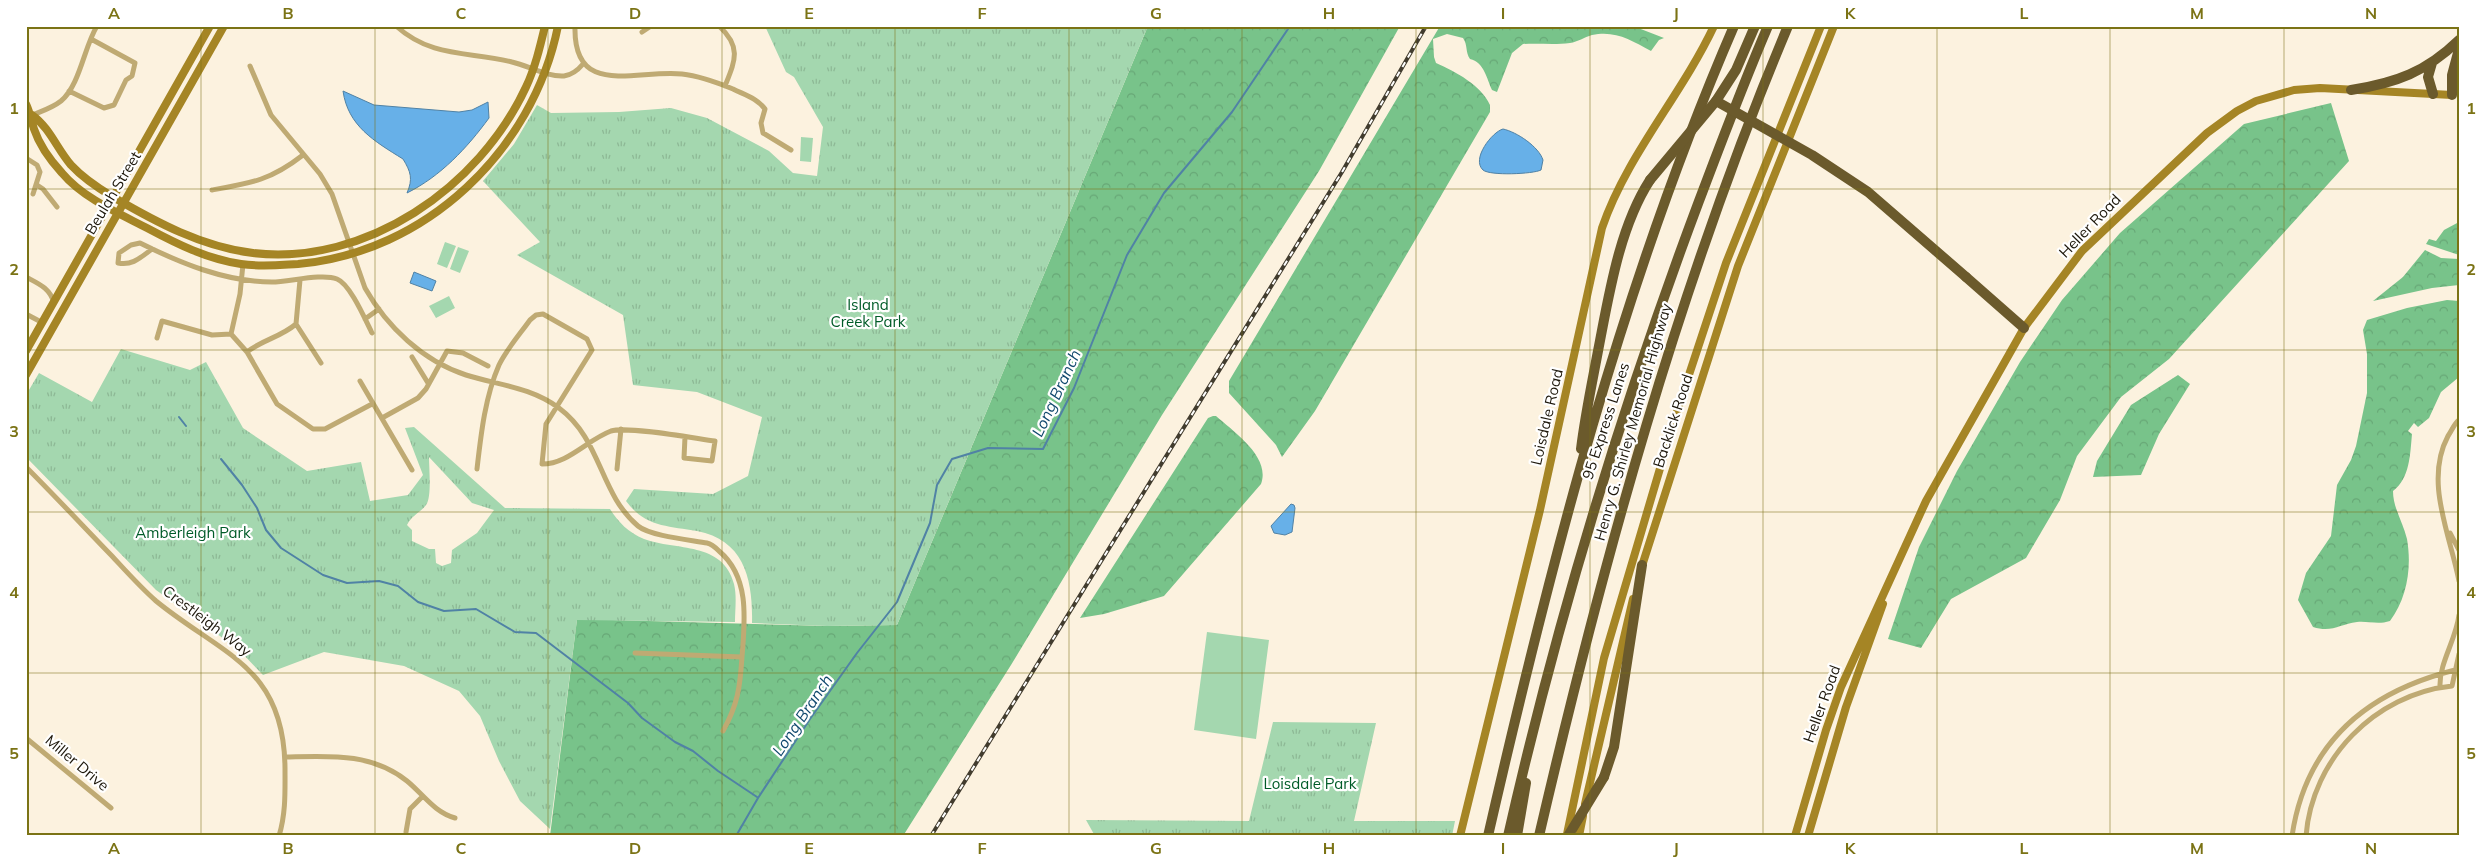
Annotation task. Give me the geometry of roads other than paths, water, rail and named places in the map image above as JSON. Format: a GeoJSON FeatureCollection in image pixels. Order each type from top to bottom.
{"type":"FeatureCollection","features":[{"type":"Feature","properties":{"kind":"highway"},"geometry":{"type":"LineString","coordinates":[[1488,836],[1518,708],[1578,478],[1614,352],[1658,220],[1734,26]]}},
{"type":"Feature","properties":{"kind":"highway"},"geometry":{"type":"LineString","coordinates":[[1578,478],[1585,422],[1606,312],[1632,213],[1650,180],[1716,101],[1736,70],[1755,26]]}},
{"type":"Feature","properties":{"kind":"highway","name":"95 Express Lanes"},"geometry":{"type":"LineString","coordinates":[[1508,836],[1546,679],[1600,487],[1646,344],[1768,26]]}},
{"type":"Feature","properties":{"kind":"highway","name":"Henry G. Shirley Memorial Highway"},"geometry":{"type":"LineString","coordinates":[[1538,836],[1599,596],[1643,435],[1673,336],[1743,136],[1788,26]]}},
{"type":"Feature","properties":{"kind":"highway"},"geometry":{"type":"LineString","coordinates":[[2351,90],[2396,80],[2432,64],[2459,40]]}},
{"type":"Feature","properties":{"kind":"highway"},"geometry":{"type":"LineString","coordinates":[[2455,95],[2452,75],[2459,49]]}},
{"type":"Feature","properties":{"kind":"highway"},"geometry":{"type":"LineString","coordinates":[[2432,64],[2428,77],[2432,94]]}},
{"type":"Feature","properties":{"kind":"highway"},"geometry":{"type":"LineString","coordinates":[[1716,101],[1812,155],[1868,192],[2024,328]]}},
{"type":"Feature","properties":{"kind":"highway"},"geometry":{"type":"LineString","coordinates":[[1567,836],[1604,777],[1614,747],[1642,565]]}},
{"type":"Feature","properties":{"kind":"highway"},"geometry":{"type":"LineString","coordinates":[[1518,836],[1546,679]]}},
{"type":"Feature","properties":{"kind":"main road","name":"Beulah Street"},"geometry":{"type":"LineString","coordinates":[[26,352],[210,26]]}},
{"type":"Feature","properties":{"kind":"main road","name":"Beulah Street"},"geometry":{"type":"LineString","coordinates":[[26,375],[224,26]]}},
{"type":"Feature","properties":{"kind":"main road"},"geometry":{"type":"LineString","coordinates":[[29,117],[42,122],[70,165],[86,179],[124,203],[202,241],[238,251],[266,254],[298,253],[349,243],[410,215],[438,196],[464,174],[487,149],[508,121],[526,88],[534,68],[545,26]]}},
{"type":"Feature","properties":{"kind":"main road"},"geometry":{"type":"LineString","coordinates":[[26,104],[38,138],[62,173],[83,192],[118,213],[186,249],[225,261],[277,266],[316,262],[354,254],[383,243],[415,227],[443,208],[469,186],[493,160],[513,132],[553,50],[558,26]]}},
{"type":"Feature","properties":{"kind":"main road","name":"Loisdale Road"},"geometry":{"type":"LineString","coordinates":[[1460,836],[1540,510],[1602,228],[1632,162],[1689,73],[1714,26]]}},
{"type":"Feature","properties":{"kind":"main road","name":"Backlick Road"},"geometry":{"type":"LineString","coordinates":[[1567,836],[1604,658],[1677,411],[1726,263],[1821,26]]}},
{"type":"Feature","properties":{"kind":"main road","name":"Backlick Road"},"geometry":{"type":"LineString","coordinates":[[1579,836],[1623,636],[1642,565],[1738,266],[1834,26]]}},
{"type":"Feature","properties":{"kind":"main road","name":"Heller Road"},"geometry":{"type":"LineString","coordinates":[[1795,836],[1840,687],[1929,494],[2024,328],[2063,273],[2087,245],[2220,122],[2244,108],[2274,95],[2320,88],[2455,95]]}},
{"type":"Feature","properties":{"kind":"main road","name":"Heller Road"},"geometry":{"type":"LineString","coordinates":[[1810,836],[1846,707],[1870,645],[1888,586]]}},
{"type":"Feature","properties":{"kind":"street"},"geometry":{"type":"LineString","coordinates":[[29,117],[49,109],[64,99],[97,26]]}},
{"type":"Feature","properties":{"kind":"street"},"geometry":{"type":"LineString","coordinates":[[396,26],[419,42],[442,51],[466,56],[496,58],[544,71],[552,75],[566,76],[576,71],[583,64]]}},
{"type":"Feature","properties":{"kind":"street"},"geometry":{"type":"LineString","coordinates":[[575,26],[575,45],[583,64],[611,78],[656,73],[682,74],[704,78],[725,86],[759,102],[764,109],[761,123],[763,133],[791,150]]}},
{"type":"Feature","properties":{"kind":"street"},"geometry":{"type":"LineString","coordinates":[[642,32],[651,26]]}},
{"type":"Feature","properties":{"kind":"street"},"geometry":{"type":"LineString","coordinates":[[720,26],[730,37],[735,55],[725,86]]}},
{"type":"Feature","properties":{"kind":"street"},"geometry":{"type":"LineString","coordinates":[[69,91],[104,108],[114,105],[123,85],[135,69],[135,63],[127,57],[91,39]]}},
{"type":"Feature","properties":{"kind":"street"},"geometry":{"type":"LineString","coordinates":[[250,66],[271,115],[320,174],[332,194],[365,288],[379,309],[413,346],[440,364],[466,375],[532,392],[558,407],[572,419],[590,443],[608,488],[639,527],[683,540],[710,543],[728,558],[740,577],[743,597],[742,657],[740,692],[734,712],[723,732]]}},
{"type":"Feature","properties":{"kind":"street"},"geometry":{"type":"LineString","coordinates":[[212,190],[267,178],[286,168],[303,155]]}},
{"type":"Feature","properties":{"kind":"street"},"geometry":{"type":"LineString","coordinates":[[26,158],[39,168],[37,185],[33,194]]}},
{"type":"Feature","properties":{"kind":"street"},"geometry":{"type":"LineString","coordinates":[[37,185],[43,189],[57,208]]}},
{"type":"Feature","properties":{"kind":"street"},"geometry":{"type":"LineString","coordinates":[[152,250],[133,263],[126,265],[118,263],[119,253],[131,245],[140,243],[152,250],[199,269],[242,280],[271,282],[324,277],[337,279],[347,288],[372,333]]}},
{"type":"Feature","properties":{"kind":"street"},"geometry":{"type":"LineString","coordinates":[[231,334],[242,280],[243,264]]}},
{"type":"Feature","properties":{"kind":"street"},"geometry":{"type":"LineString","coordinates":[[26,277],[45,288],[52,295],[54,303]]}},
{"type":"Feature","properties":{"kind":"street"},"geometry":{"type":"LineString","coordinates":[[300,280],[296,324],[321,362]]}},
{"type":"Feature","properties":{"kind":"street"},"geometry":{"type":"LineString","coordinates":[[364,319],[379,309]]}},
{"type":"Feature","properties":{"kind":"street"},"geometry":{"type":"LineString","coordinates":[[26,314],[43,323]]}},
{"type":"Feature","properties":{"kind":"street"},"geometry":{"type":"LineString","coordinates":[[477,469],[482,429],[493,381],[500,363],[530,320],[536,315],[543,314],[587,339],[592,350],[544,431],[542,464],[554,464],[609,432],[621,429],[685,437],[715,441],[712,461],[684,458],[685,437]]}},
{"type":"Feature","properties":{"kind":"street"},"geometry":{"type":"LineString","coordinates":[[157,338],[162,321],[212,335],[231,334],[248,352],[277,404],[313,429],[325,429],[372,404]]}},
{"type":"Feature","properties":{"kind":"street"},"geometry":{"type":"LineString","coordinates":[[248,352],[254,346],[286,333],[296,324]]}},
{"type":"Feature","properties":{"kind":"street"},"geometry":{"type":"LineString","coordinates":[[382,418],[418,398],[447,351],[452,350],[463,353],[488,366]]}},
{"type":"Feature","properties":{"kind":"street"},"geometry":{"type":"LineString","coordinates":[[412,357],[428,383]]}},
{"type":"Feature","properties":{"kind":"street"},"geometry":{"type":"LineString","coordinates":[[360,381],[412,470]]}},
{"type":"Feature","properties":{"kind":"street"},"geometry":{"type":"LineString","coordinates":[[2459,420],[2444,444],[2439,466],[2439,498],[2459,580]]}},
{"type":"Feature","properties":{"kind":"street"},"geometry":{"type":"LineString","coordinates":[[617,469],[621,429]]}},
{"type":"Feature","properties":{"kind":"street","name":"Crestleigh Way"},"geometry":{"type":"LineString","coordinates":[[26,467],[156,600],[230,652],[249,668],[264,688],[275,710],[283,740],[285,757],[285,810],[279,836]]}},
{"type":"Feature","properties":{"kind":"street"},"geometry":{"type":"LineString","coordinates":[[2447,529],[2459,550]]}},
{"type":"Feature","properties":{"kind":"street"},"geometry":{"type":"LineString","coordinates":[[2440,687],[2439,674],[2457,631],[2459,615]]}},
{"type":"Feature","properties":{"kind":"street"},"geometry":{"type":"LineString","coordinates":[[635,653],[742,657]]}},
{"type":"Feature","properties":{"kind":"street"},"geometry":{"type":"LineString","coordinates":[[2306,836],[2316,791],[2328,767],[2344,743],[2360,726],[2378,712],[2427,690],[2452,686],[2459,654]]}},
{"type":"Feature","properties":{"kind":"street"},"geometry":{"type":"LineString","coordinates":[[2292,836],[2307,782],[2319,760],[2340,731],[2381,698],[2403,686],[2455,670]]}},
{"type":"Feature","properties":{"kind":"street","name":"Miller Drive"},"geometry":{"type":"LineString","coordinates":[[26,738],[111,808]]}},
{"type":"Feature","properties":{"kind":"street"},"geometry":{"type":"LineString","coordinates":[[285,757],[340,756],[374,763],[398,775],[442,813],[455,818]]}},
{"type":"Feature","properties":{"kind":"street"},"geometry":{"type":"LineString","coordinates":[[406,832],[410,809],[423,796]]}},
{"type":"Feature","properties":{"kind":"water"},"geometry":{"type":"Polygon","coordinates":[[[343,91],[374,105],[459,112],[472,110],[488,102],[489,118],[453,160],[431,178],[407,193],[410,176],[403,159],[382,146],[364,131],[350,114],[343,91]]]}},
{"type":"Feature","properties":{"kind":"water"},"geometry":{"type":"Polygon","coordinates":[[[1503,129],[1521,137],[1537,150],[1543,160],[1541,170],[1512,174],[1483,170],[1480,165],[1480,159],[1484,146],[1498,131],[1503,129]]]}},
{"type":"Feature","properties":{"kind":"water"},"geometry":{"type":"Polygon","coordinates":[[[414,272],[436,281],[432,291],[410,283],[414,272]]]}},
{"type":"Feature","properties":{"kind":"water"},"geometry":{"type":"Polygon","coordinates":[[[1291,504],[1295,508],[1292,532],[1285,535],[1274,533],[1271,526],[1291,504]]]}},
{"type":"Feature","properties":{"kind":"waterway","name":"Long Branch"},"geometry":{"type":"LineString","coordinates":[[736,836],[758,798],[810,719],[857,653],[897,602],[930,523],[937,485],[952,459],[988,448],[1043,449],[1074,388],[1127,255],[1164,193],[1232,112],[1290,26]]}},
{"type":"Feature","properties":{"kind":"waterway"},"geometry":{"type":"LineString","coordinates":[[179,417],[186,426]]}},
{"type":"Feature","properties":{"kind":"waterway"},"geometry":{"type":"LineString","coordinates":[[221,459],[242,485],[257,508],[266,530],[281,548],[323,575],[347,583],[379,581],[398,586],[418,602],[444,611],[476,609],[515,632],[536,633],[628,703],[642,718],[675,742],[693,751],[718,771],[757,797]]}},
{"type":"Feature","properties":{"kind":"railway"},"geometry":{"type":"LineString","coordinates":[[931,836],[1342,172],[1426,26]]}},
{"type":"Feature","properties":{"kind":"park label","name":"Island Creek Park"},"geometry":{"type":"Point","coordinates":[868,314]}},
{"type":"Feature","properties":{"kind":"park label","name":"Amberleigh Park"},"geometry":{"type":"Point","coordinates":[193,533]}},
{"type":"Feature","properties":{"kind":"park label","name":"Loisdale Park"},"geometry":{"type":"Point","coordinates":[1310,784]}}]}
